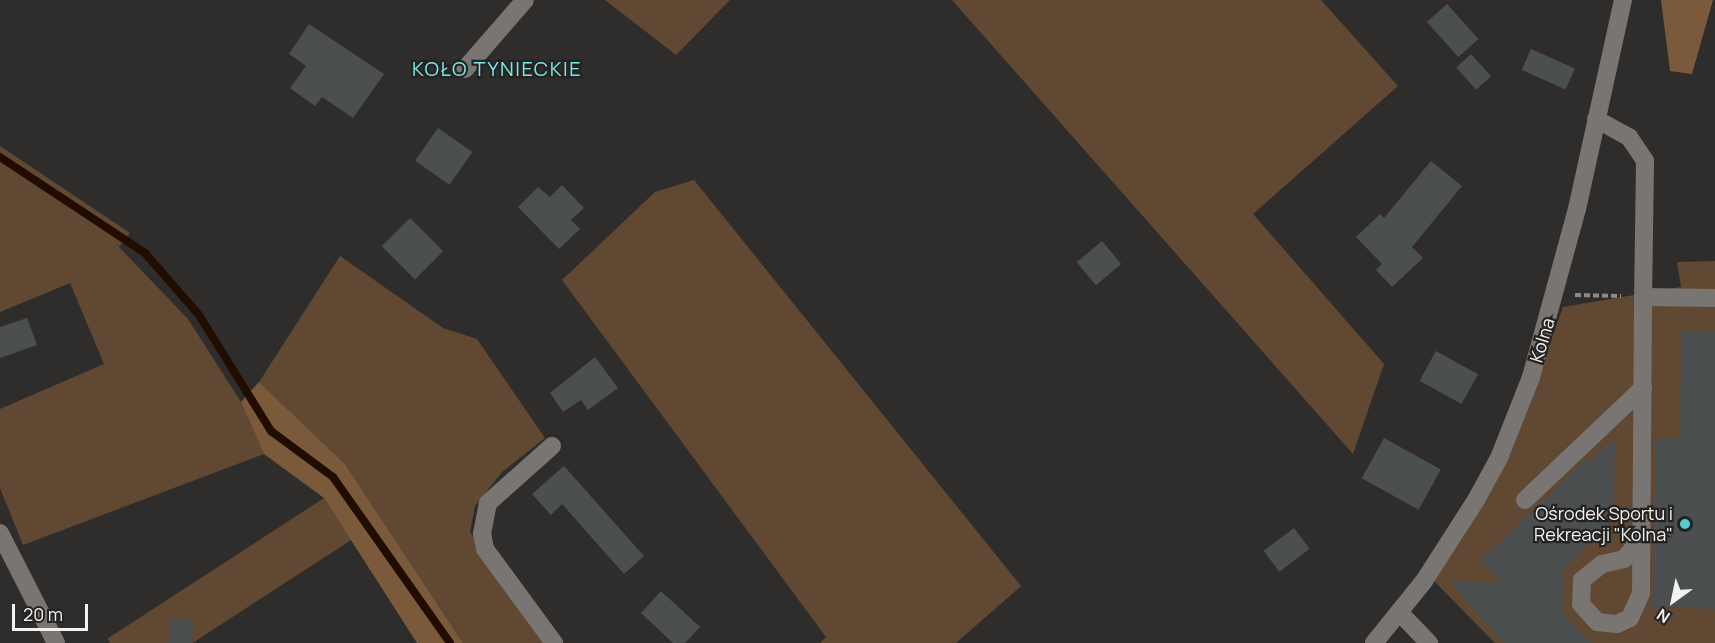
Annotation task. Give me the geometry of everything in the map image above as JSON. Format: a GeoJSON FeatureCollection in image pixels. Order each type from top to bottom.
{"type":"FeatureCollection","features":[{"type":"Feature","properties":{"kind":"street"},"geometry":{"type":"LineString","coordinates":[[465,69],[525,0]]}},
{"type":"Feature","properties":{"kind":"street","name":"Kolna"},"geometry":{"type":"LineString","coordinates":[[1374,643],[1400,613],[1447,547],[1499,458],[1556,295],[1623,0]]}},
{"type":"Feature","properties":{"kind":"street"},"geometry":{"type":"LineString","coordinates":[[1596,119],[1629,136],[1645,161],[1638,608],[1617,624],[1597,622],[1581,604],[1582,580],[1602,564],[1624,559],[1638,542]]}},
{"type":"Feature","properties":{"kind":"street"},"geometry":{"type":"LineString","coordinates":[[1643,297],[1715,298]]}},
{"type":"Feature","properties":{"kind":"street"},"geometry":{"type":"LineString","coordinates":[[1526,500],[1643,388]]}},
{"type":"Feature","properties":{"kind":"street"},"geometry":{"type":"LineString","coordinates":[[552,446],[488,503],[482,533],[485,549],[554,643]]}},
{"type":"Feature","properties":{"kind":"street"},"geometry":{"type":"LineString","coordinates":[[0,533],[56,643]]}},
{"type":"Feature","properties":{"kind":"street"},"geometry":{"type":"LineString","coordinates":[[1400,613],[1429,643]]}},
{"type":"Feature","properties":{"kind":"path"},"geometry":{"type":"LineString","coordinates":[[1556,295],[1643,297]]}},
{"type":"Feature","properties":{"kind":"shaded area"},"geometry":{"type":"Polygon","coordinates":[[[605,0],[730,0],[676,55],[605,0]]]}},
{"type":"Feature","properties":{"kind":"shaded area"},"geometry":{"type":"Polygon","coordinates":[[[952,0],[1321,0],[1398,86],[1253,214],[1384,364],[1353,454],[952,0]]]}},
{"type":"Feature","properties":{"kind":"shaded area"},"geometry":{"type":"Polygon","coordinates":[[[1661,0],[1713,0],[1692,74],[1670,71],[1661,0]]]}},
{"type":"Feature","properties":{"kind":"shaded area"},"geometry":{"type":"Polygon","coordinates":[[[0,146],[130,233],[119,247],[188,319],[241,402],[264,454],[23,545],[0,488],[0,409],[104,364],[70,283],[0,312],[0,146]]]}},
{"type":"Feature","properties":{"kind":"shaded area"},"geometry":{"type":"Polygon","coordinates":[[[694,180],[1021,586],[956,643],[820,643],[826,637],[562,280],[655,192],[694,180]]]}},
{"type":"Feature","properties":{"kind":"shaded area"},"geometry":{"type":"Polygon","coordinates":[[[340,256],[443,328],[477,339],[545,438],[502,472],[475,506],[470,532],[545,643],[463,643],[345,464],[259,382],[340,256]]]}},
{"type":"Feature","properties":{"kind":"shaded area"},"geometry":{"type":"Polygon","coordinates":[[[1715,261],[1715,643],[1495,643],[1434,581],[1506,463],[1563,307],[1681,287],[1677,262],[1715,261]]]}},
{"type":"Feature","properties":{"kind":"shaded area"},"geometry":{"type":"Polygon","coordinates":[[[259,382],[345,464],[463,643],[417,643],[324,498],[264,454],[241,402],[259,382]]]}},
{"type":"Feature","properties":{"kind":"shaded area"},"geometry":{"type":"Polygon","coordinates":[[[324,498],[351,540],[193,643],[111,643],[108,639],[324,498]]]}},
{"type":"Feature","properties":{"kind":"building"},"geometry":{"type":"Polygon","coordinates":[[[1447,4],[1478,39],[1458,57],[1427,22],[1447,4]]]}},
{"type":"Feature","properties":{"kind":"building"},"geometry":{"type":"Polygon","coordinates":[[[309,24],[384,74],[353,118],[322,97],[315,106],[290,88],[306,66],[289,54],[309,24]]]}},
{"type":"Feature","properties":{"kind":"building"},"geometry":{"type":"Polygon","coordinates":[[[1531,49],[1575,69],[1565,90],[1522,70],[1531,49]]]}},
{"type":"Feature","properties":{"kind":"building"},"geometry":{"type":"Polygon","coordinates":[[[1471,54],[1491,76],[1476,90],[1456,67],[1471,54]]]}},
{"type":"Feature","properties":{"kind":"building"},"geometry":{"type":"Polygon","coordinates":[[[438,128],[472,152],[449,185],[415,161],[438,128]]]}},
{"type":"Feature","properties":{"kind":"building"},"geometry":{"type":"Polygon","coordinates":[[[1431,161],[1462,186],[1412,247],[1423,258],[1392,287],[1376,270],[1382,264],[1356,237],[1380,214],[1384,218],[1431,161]]]}},
{"type":"Feature","properties":{"kind":"building"},"geometry":{"type":"Polygon","coordinates":[[[562,185],[584,208],[571,220],[580,229],[559,249],[518,207],[538,187],[550,197],[562,185]]]}},
{"type":"Feature","properties":{"kind":"building"},"geometry":{"type":"Polygon","coordinates":[[[410,218],[443,251],[415,280],[382,246],[410,218]]]}},
{"type":"Feature","properties":{"kind":"building"},"geometry":{"type":"Polygon","coordinates":[[[1102,241],[1121,264],[1096,285],[1077,262],[1102,241]]]}},
{"type":"Feature","properties":{"kind":"building"},"geometry":{"type":"Polygon","coordinates":[[[27,318],[37,345],[0,358],[0,327],[27,318]]]}},
{"type":"Feature","properties":{"kind":"building","name":"Ośrodek Sportu i Rekreacji \"Kolna\""},"geometry":{"type":"Polygon","coordinates":[[[1682,330],[1715,331],[1715,609],[1652,607],[1656,439],[1679,438],[1682,330]]]}},
{"type":"Feature","properties":{"kind":"building"},"geometry":{"type":"Polygon","coordinates":[[[1436,351],[1478,374],[1461,404],[1420,381],[1436,351]]]}},
{"type":"Feature","properties":{"kind":"building"},"geometry":{"type":"Polygon","coordinates":[[[595,357],[618,388],[588,410],[581,400],[563,412],[550,393],[595,357]]]}},
{"type":"Feature","properties":{"kind":"building"},"geometry":{"type":"Polygon","coordinates":[[[1384,438],[1441,470],[1419,510],[1362,478],[1384,438]]]}},
{"type":"Feature","properties":{"kind":"building"},"geometry":{"type":"Polygon","coordinates":[[[1615,438],[1614,509],[1620,514],[1564,568],[1562,613],[1591,643],[1503,643],[1449,580],[1501,584],[1481,560],[1587,458],[1591,461],[1615,438]]]}},
{"type":"Feature","properties":{"kind":"building"},"geometry":{"type":"Polygon","coordinates":[[[564,466],[644,556],[624,574],[562,504],[551,515],[532,494],[564,466]]]}},
{"type":"Feature","properties":{"kind":"building"},"geometry":{"type":"Polygon","coordinates":[[[1294,528],[1310,549],[1279,572],[1264,551],[1294,528]]]}},
{"type":"Feature","properties":{"kind":"building"},"geometry":{"type":"Polygon","coordinates":[[[661,591],[700,627],[685,643],[673,643],[641,613],[661,591]]]}},
{"type":"Feature","properties":{"kind":"building"},"geometry":{"type":"Polygon","coordinates":[[[171,618],[194,621],[191,643],[168,643],[171,618]]]}},
{"type":"Feature","properties":{"kind":"waterway"},"geometry":{"type":"LineString","coordinates":[[0,157],[145,253],[199,315],[271,431],[333,477],[450,643]]}},
{"type":"Feature","properties":{"kind":"place","name":"Ośrodek Sportu i Rekreacji \"Kolna\""},"geometry":{"type":"Point","coordinates":[1685,524]}},
{"type":"Feature","properties":{"kind":"district","name":"KOŁO TYNIECKIE"},"geometry":{"type":"Point","coordinates":[497,68]}}]}
